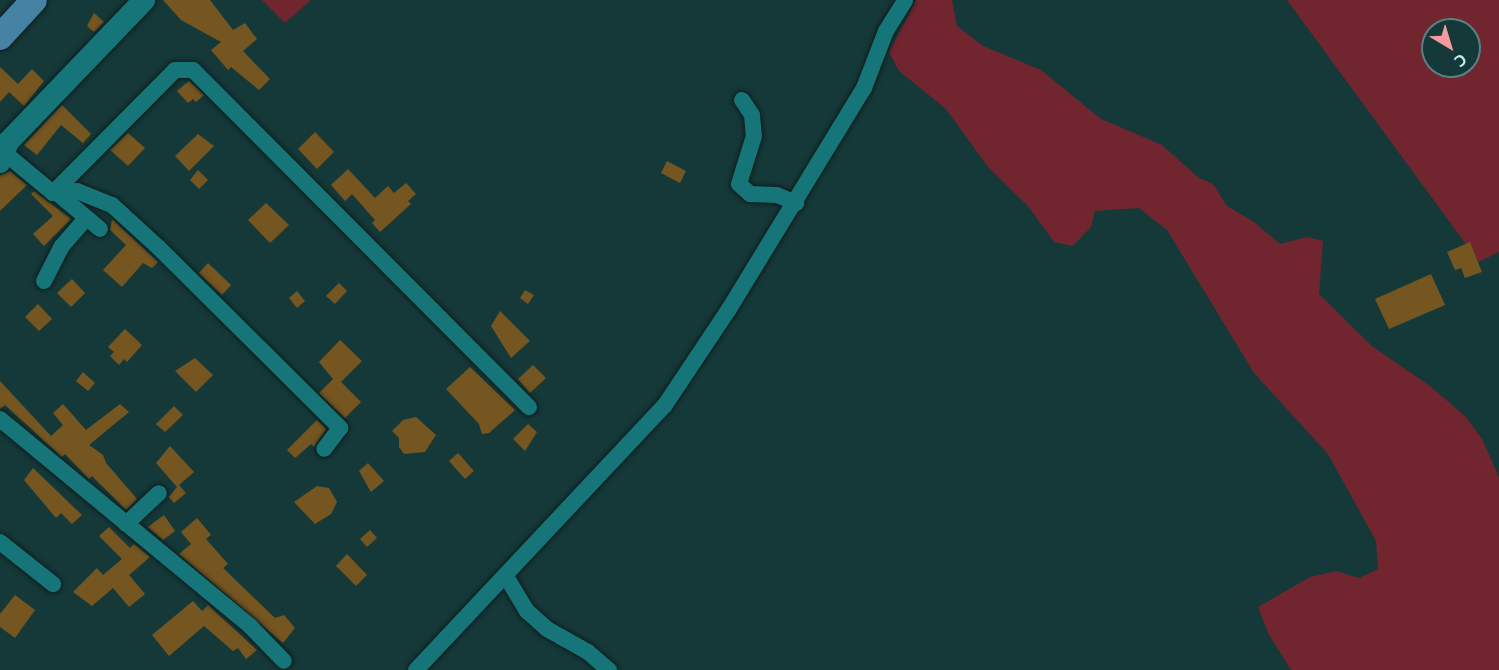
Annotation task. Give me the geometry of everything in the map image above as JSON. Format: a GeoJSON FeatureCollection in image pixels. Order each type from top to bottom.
{"type":"FeatureCollection","features":[{"type":"Feature","properties":{"kind":"main road"},"geometry":{"type":"LineString","coordinates":[[0,37],[34,0]]}},
{"type":"Feature","properties":{"kind":"street"},"geometry":{"type":"LineString","coordinates":[[100,229],[55,193],[1,155],[8,142],[144,0]]}},
{"type":"Feature","properties":{"kind":"street"},"geometry":{"type":"LineString","coordinates":[[416,670],[507,578],[665,405],[796,202],[864,88],[886,31],[905,0]]}},
{"type":"Feature","properties":{"kind":"street"},"geometry":{"type":"LineString","coordinates":[[55,193],[175,70],[193,70],[529,407]]}},
{"type":"Feature","properties":{"kind":"street"},"geometry":{"type":"LineString","coordinates":[[742,100],[752,115],[754,136],[739,184],[750,194],[777,195],[796,202]]}},
{"type":"Feature","properties":{"kind":"street"},"geometry":{"type":"LineString","coordinates":[[55,193],[76,191],[112,205],[158,247],[340,428],[324,449]]}},
{"type":"Feature","properties":{"kind":"street"},"geometry":{"type":"LineString","coordinates":[[44,281],[62,246],[86,218]]}},
{"type":"Feature","properties":{"kind":"street"},"geometry":{"type":"LineString","coordinates":[[0,419],[251,627],[284,661]]}},
{"type":"Feature","properties":{"kind":"street"},"geometry":{"type":"LineString","coordinates":[[126,524],[159,493]]}},
{"type":"Feature","properties":{"kind":"street"},"geometry":{"type":"LineString","coordinates":[[0,542],[53,584]]}},
{"type":"Feature","properties":{"kind":"street"},"geometry":{"type":"LineString","coordinates":[[507,578],[527,611],[547,629],[588,652],[609,670]]}},
{"type":"Feature","properties":{"kind":"shaded area"},"geometry":{"type":"Polygon","coordinates":[[[262,0],[311,0],[285,23],[262,0]]]}},
{"type":"Feature","properties":{"kind":"shaded area"},"geometry":{"type":"Polygon","coordinates":[[[916,0],[952,0],[957,26],[983,46],[1041,70],[1101,119],[1162,145],[1199,178],[1213,184],[1227,206],[1254,222],[1280,244],[1307,237],[1323,241],[1319,294],[1373,347],[1430,386],[1466,417],[1482,439],[1499,477],[1499,670],[1291,670],[1268,633],[1258,607],[1310,577],[1336,571],[1359,578],[1378,569],[1376,541],[1328,454],[1254,373],[1167,230],[1139,208],[1095,211],[1091,227],[1073,246],[1054,242],[1028,206],[988,167],[946,109],[899,71],[889,52],[916,0]]]}},
{"type":"Feature","properties":{"kind":"shaded area"},"geometry":{"type":"Polygon","coordinates":[[[1287,0],[1499,0],[1499,252],[1479,262],[1287,0]]]}},
{"type":"Feature","properties":{"kind":"building"},"geometry":{"type":"Polygon","coordinates":[[[163,0],[210,0],[233,30],[245,23],[257,39],[243,51],[270,79],[259,90],[231,67],[228,70],[211,50],[221,42],[181,20],[163,0]]]}},
{"type":"Feature","properties":{"kind":"building"},"geometry":{"type":"Polygon","coordinates":[[[94,13],[104,22],[94,32],[87,26],[94,13]]]}},
{"type":"Feature","properties":{"kind":"building"},"geometry":{"type":"Polygon","coordinates":[[[0,67],[18,84],[32,69],[44,81],[24,106],[9,92],[0,102],[0,67]]]}},
{"type":"Feature","properties":{"kind":"building"},"geometry":{"type":"Polygon","coordinates":[[[189,81],[204,95],[196,102],[193,99],[188,103],[177,91],[189,81]]]}},
{"type":"Feature","properties":{"kind":"building"},"geometry":{"type":"Polygon","coordinates":[[[62,105],[91,134],[83,143],[61,125],[37,155],[24,145],[62,105]]]}},
{"type":"Feature","properties":{"kind":"building"},"geometry":{"type":"Polygon","coordinates":[[[315,132],[334,152],[317,169],[298,149],[315,132]]]}},
{"type":"Feature","properties":{"kind":"building"},"geometry":{"type":"Polygon","coordinates":[[[128,133],[145,148],[128,166],[110,150],[128,133]]]}},
{"type":"Feature","properties":{"kind":"building"},"geometry":{"type":"Polygon","coordinates":[[[198,134],[214,146],[189,171],[175,156],[198,134]]]}},
{"type":"Feature","properties":{"kind":"building"},"geometry":{"type":"Polygon","coordinates":[[[667,161],[686,171],[680,183],[661,173],[667,161]]]}},
{"type":"Feature","properties":{"kind":"building"},"geometry":{"type":"Polygon","coordinates":[[[348,169],[375,198],[388,186],[394,193],[406,183],[416,194],[408,201],[411,204],[380,232],[372,223],[375,220],[352,194],[345,201],[331,185],[348,169]]]}},
{"type":"Feature","properties":{"kind":"building"},"geometry":{"type":"Polygon","coordinates":[[[198,170],[208,180],[199,189],[190,180],[198,170]]]}},
{"type":"Feature","properties":{"kind":"building"},"geometry":{"type":"Polygon","coordinates":[[[10,171],[27,185],[0,211],[0,175],[10,171]]]}},
{"type":"Feature","properties":{"kind":"building"},"geometry":{"type":"Polygon","coordinates":[[[34,191],[71,219],[44,246],[33,234],[53,216],[31,194],[34,191]]]}},
{"type":"Feature","properties":{"kind":"building"},"geometry":{"type":"Polygon","coordinates":[[[266,203],[289,225],[270,243],[248,220],[266,203]]]}},
{"type":"Feature","properties":{"kind":"building"},"geometry":{"type":"Polygon","coordinates":[[[112,219],[158,262],[152,268],[143,263],[122,287],[103,270],[126,245],[110,230],[112,219]]]}},
{"type":"Feature","properties":{"kind":"building"},"geometry":{"type":"Polygon","coordinates":[[[1470,242],[1482,272],[1465,278],[1461,268],[1455,270],[1447,252],[1470,242]]]}},
{"type":"Feature","properties":{"kind":"building"},"geometry":{"type":"Polygon","coordinates":[[[208,263],[231,285],[222,295],[199,273],[208,263]]]}},
{"type":"Feature","properties":{"kind":"building"},"geometry":{"type":"Polygon","coordinates":[[[1431,274],[1445,305],[1389,329],[1375,299],[1431,274]]]}},
{"type":"Feature","properties":{"kind":"building"},"geometry":{"type":"Polygon","coordinates":[[[72,279],[85,293],[71,307],[57,293],[72,279]]]}},
{"type":"Feature","properties":{"kind":"building"},"geometry":{"type":"Polygon","coordinates":[[[339,283],[347,291],[335,304],[326,296],[339,283]]]}},
{"type":"Feature","properties":{"kind":"building"},"geometry":{"type":"Polygon","coordinates":[[[525,290],[534,295],[528,304],[520,298],[525,290]]]}},
{"type":"Feature","properties":{"kind":"building"},"geometry":{"type":"Polygon","coordinates":[[[297,291],[305,301],[297,308],[289,298],[297,291]]]}},
{"type":"Feature","properties":{"kind":"building"},"geometry":{"type":"Polygon","coordinates":[[[38,304],[52,319],[39,331],[25,317],[38,304]]]}},
{"type":"Feature","properties":{"kind":"building"},"geometry":{"type":"Polygon","coordinates":[[[500,311],[530,341],[511,358],[491,326],[500,311]]]}},
{"type":"Feature","properties":{"kind":"building"},"geometry":{"type":"Polygon","coordinates":[[[125,329],[142,345],[127,362],[124,359],[119,365],[110,356],[114,352],[108,347],[125,329]]]}},
{"type":"Feature","properties":{"kind":"building"},"geometry":{"type":"Polygon","coordinates":[[[340,340],[362,361],[341,382],[361,402],[345,418],[319,393],[333,379],[319,362],[340,340]]]}},
{"type":"Feature","properties":{"kind":"building"},"geometry":{"type":"Polygon","coordinates":[[[195,358],[213,375],[196,392],[175,371],[195,358]]]}},
{"type":"Feature","properties":{"kind":"building"},"geometry":{"type":"Polygon","coordinates":[[[533,365],[546,378],[530,393],[518,379],[533,365]]]}},
{"type":"Feature","properties":{"kind":"building"},"geometry":{"type":"Polygon","coordinates":[[[470,367],[515,410],[489,433],[482,434],[479,424],[446,389],[470,367]]]}},
{"type":"Feature","properties":{"kind":"building"},"geometry":{"type":"Polygon","coordinates":[[[83,372],[95,383],[88,391],[76,381],[83,372]]]}},
{"type":"Feature","properties":{"kind":"building"},"geometry":{"type":"Polygon","coordinates":[[[0,381],[51,436],[63,425],[53,413],[63,404],[86,430],[120,404],[129,412],[89,445],[103,455],[106,463],[137,499],[126,510],[92,476],[89,479],[65,454],[62,457],[5,405],[0,409],[0,381]]]}},
{"type":"Feature","properties":{"kind":"building"},"geometry":{"type":"Polygon","coordinates":[[[174,406],[183,415],[165,432],[156,424],[174,406]]]}},
{"type":"Feature","properties":{"kind":"building"},"geometry":{"type":"Polygon","coordinates":[[[416,417],[436,435],[425,452],[404,454],[399,447],[399,438],[392,431],[403,420],[416,417]]]}},
{"type":"Feature","properties":{"kind":"building"},"geometry":{"type":"Polygon","coordinates":[[[317,420],[326,429],[314,447],[311,444],[295,458],[287,450],[317,420]]]}},
{"type":"Feature","properties":{"kind":"building"},"geometry":{"type":"Polygon","coordinates":[[[528,424],[537,432],[525,451],[513,439],[528,424]]]}},
{"type":"Feature","properties":{"kind":"building"},"geometry":{"type":"Polygon","coordinates":[[[170,446],[194,472],[179,485],[186,493],[174,503],[169,497],[177,487],[156,463],[170,446]]]}},
{"type":"Feature","properties":{"kind":"building"},"geometry":{"type":"Polygon","coordinates":[[[458,453],[474,471],[465,479],[449,461],[458,453]]]}},
{"type":"Feature","properties":{"kind":"building"},"geometry":{"type":"Polygon","coordinates":[[[368,463],[384,481],[371,492],[359,471],[368,463]]]}},
{"type":"Feature","properties":{"kind":"building"},"geometry":{"type":"Polygon","coordinates":[[[33,468],[82,515],[72,524],[61,513],[56,518],[24,480],[33,468]]]}},
{"type":"Feature","properties":{"kind":"building"},"geometry":{"type":"Polygon","coordinates":[[[317,486],[329,488],[337,502],[331,514],[315,524],[294,502],[317,486]]]}},
{"type":"Feature","properties":{"kind":"building"},"geometry":{"type":"Polygon","coordinates":[[[164,515],[175,531],[163,540],[148,527],[164,515]]]}},
{"type":"Feature","properties":{"kind":"building"},"geometry":{"type":"Polygon","coordinates":[[[197,518],[211,535],[206,539],[228,564],[223,568],[275,618],[284,615],[295,628],[283,643],[179,554],[191,544],[181,532],[197,518]]]}},
{"type":"Feature","properties":{"kind":"building"},"geometry":{"type":"Polygon","coordinates":[[[109,527],[130,548],[134,544],[150,557],[129,575],[145,594],[129,607],[113,588],[92,606],[73,592],[97,568],[103,575],[122,559],[99,536],[109,527]]]}},
{"type":"Feature","properties":{"kind":"building"},"geometry":{"type":"Polygon","coordinates":[[[370,530],[377,538],[367,547],[360,539],[370,530]]]}},
{"type":"Feature","properties":{"kind":"building"},"geometry":{"type":"Polygon","coordinates":[[[347,554],[367,575],[356,586],[336,566],[347,554]]]}},
{"type":"Feature","properties":{"kind":"building"},"geometry":{"type":"Polygon","coordinates":[[[15,595],[35,610],[15,638],[0,627],[0,614],[15,595]]]}},
{"type":"Feature","properties":{"kind":"building"},"geometry":{"type":"Polygon","coordinates":[[[193,601],[202,611],[208,605],[257,650],[246,659],[238,648],[233,651],[204,626],[169,656],[152,635],[193,601]]]}}]}
